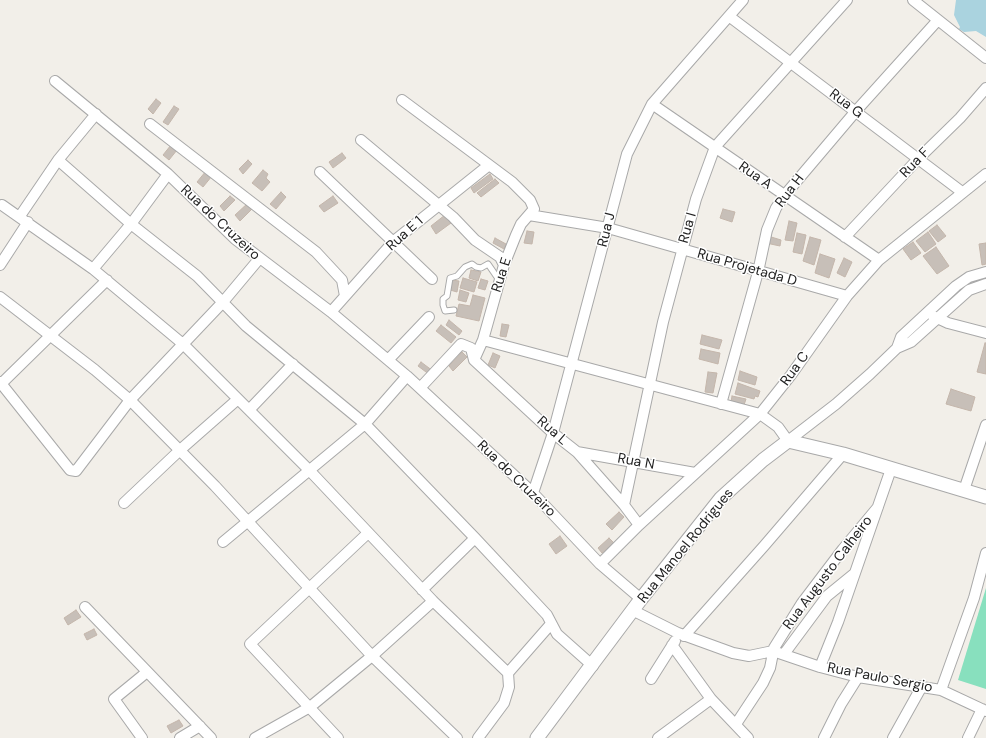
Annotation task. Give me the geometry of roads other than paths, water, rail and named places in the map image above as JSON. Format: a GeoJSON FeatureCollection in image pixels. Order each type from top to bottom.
{"type":"FeatureCollection","features":[{"type":"Feature","properties":{"kind":"street","name":"Rua J"},"geometry":{"type":"LineString","coordinates":[[532,493],[553,433],[572,365],[622,168],[652,104],[730,17],[743,0]]}},
{"type":"Feature","properties":{"kind":"street","name":"Rua I"},"geometry":{"type":"LineString","coordinates":[[624,504],[649,384],[682,248],[703,177],[715,147],[847,0]]}},
{"type":"Feature","properties":{"kind":"street"},"geometry":{"type":"LineString","coordinates":[[913,0],[986,58]]}},
{"type":"Feature","properties":{"kind":"street","name":"Rua G"},"geometry":{"type":"LineString","coordinates":[[730,17],[856,111],[917,160],[962,192]]}},
{"type":"Feature","properties":{"kind":"street","name":"Rua H"},"geometry":{"type":"LineString","coordinates":[[721,404],[758,272],[767,230],[776,208],[784,196],[856,111],[938,20]]}},
{"type":"Feature","properties":{"kind":"street","name":"Rua do Cruzeiro"},"geometry":{"type":"LineString","coordinates":[[55,81],[168,174],[235,240],[331,312],[407,376],[532,493],[600,564],[641,599]]}},
{"type":"Feature","properties":{"kind":"street","name":"Rua F"},"geometry":{"type":"LineString","coordinates":[[845,237],[917,160],[960,118],[986,88]]}},
{"type":"Feature","properties":{"kind":"street"},"geometry":{"type":"LineString","coordinates":[[402,100],[512,182],[530,200],[534,209],[529,215]]}},
{"type":"Feature","properties":{"kind":"street","name":"Rua A"},"geometry":{"type":"LineString","coordinates":[[652,104],[879,260]]}},
{"type":"Feature","properties":{"kind":"street"},"geometry":{"type":"LineString","coordinates":[[0,265],[24,219],[58,160],[96,114]]}},
{"type":"Feature","properties":{"kind":"street"},"geometry":{"type":"LineString","coordinates":[[150,124],[316,252],[342,280],[345,296]]}},
{"type":"Feature","properties":{"kind":"street"},"geometry":{"type":"LineString","coordinates":[[361,140],[459,223],[475,240],[500,257],[504,265]]}},
{"type":"Feature","properties":{"kind":"street"},"geometry":{"type":"LineString","coordinates":[[58,160],[131,224],[197,276],[246,326],[365,424],[547,615],[550,625],[560,638],[593,666]]}},
{"type":"Feature","properties":{"kind":"street","name":"Rua E 1"},"geometry":{"type":"LineString","coordinates":[[331,312],[394,241],[488,165]]}},
{"type":"Feature","properties":{"kind":"street"},"geometry":{"type":"LineString","coordinates":[[320,172],[394,241],[432,279]]}},
{"type":"Feature","properties":{"kind":"street"},"geometry":{"type":"LineString","coordinates":[[93,268],[131,224],[168,174]]}},
{"type":"Feature","properties":{"kind":"street","name":"Rua C"},"geometry":{"type":"LineString","coordinates":[[600,564],[695,472],[760,414],[792,374],[847,296],[879,260],[986,174]]}},
{"type":"Feature","properties":{"kind":"street"},"geometry":{"type":"LineString","coordinates":[[2,205],[93,268],[183,344],[310,471],[422,590],[508,673],[509,687],[504,703],[478,738]]}},
{"type":"Feature","properties":{"kind":"street","name":"Rua Projetada D"},"geometry":{"type":"LineString","coordinates":[[529,215],[608,228],[682,248],[758,272],[847,296]]}},
{"type":"Feature","properties":{"kind":"street","name":"Rua E"},"geometry":{"type":"LineString","coordinates":[[483,340],[504,265],[518,230],[529,215]]}},
{"type":"Feature","properties":{"kind":"street"},"geometry":{"type":"LineString","coordinates":[[107,280],[51,336],[1,382],[70,470],[73,471],[77,470],[130,400],[223,302],[259,259]]}},
{"type":"Feature","properties":{"kind":"street"},"geometry":{"type":"LineString","coordinates":[[897,348],[902,337],[963,281],[969,277],[986,272]]}},
{"type":"Feature","properties":{"kind":"street"},"geometry":{"type":"LineString","coordinates":[[897,348],[912,342],[969,290],[986,284]]}},
{"type":"Feature","properties":{"kind":"street"},"geometry":{"type":"LineString","coordinates":[[0,297],[95,370],[130,400],[180,450],[372,656],[457,738]]}},
{"type":"Feature","properties":{"kind":"street"},"geometry":{"type":"LineString","coordinates":[[928,312],[938,319],[986,334]]}},
{"type":"Feature","properties":{"kind":"street"},"geometry":{"type":"LineString","coordinates":[[388,360],[429,316]]}},
{"type":"Feature","properties":{"kind":"street"},"geometry":{"type":"LineString","coordinates":[[474,360],[483,340],[572,365],[649,384],[760,414],[778,428],[788,440],[843,454],[986,497]]}},
{"type":"Feature","properties":{"kind":"street","name":"Rua L"},"geometry":{"type":"LineString","coordinates":[[420,388],[461,344],[471,348],[474,360],[553,433],[576,452],[624,504],[639,525]]}},
{"type":"Feature","properties":{"kind":"street","name":"Rua Manoel Rodrigues"},"geometry":{"type":"LineString","coordinates":[[537,738],[593,666],[634,611],[641,599],[721,498],[759,463],[836,404],[897,348]]}},
{"type":"Feature","properties":{"kind":"street"},"geometry":{"type":"LineString","coordinates":[[249,410],[293,364]]}},
{"type":"Feature","properties":{"kind":"street"},"geometry":{"type":"LineString","coordinates":[[223,542],[365,424],[407,376]]}},
{"type":"Feature","properties":{"kind":"street"},"geometry":{"type":"LineString","coordinates":[[124,502],[238,399]]}},
{"type":"Feature","properties":{"kind":"street"},"geometry":{"type":"LineString","coordinates":[[964,490],[986,425]]}},
{"type":"Feature","properties":{"kind":"street","name":"Rua N"},"geometry":{"type":"LineString","coordinates":[[576,452],[695,472]]}},
{"type":"Feature","properties":{"kind":"street"},"geometry":{"type":"LineString","coordinates":[[651,679],[681,634],[764,546],[843,454]]}},
{"type":"Feature","properties":{"kind":"street"},"geometry":{"type":"LineString","coordinates":[[820,667],[838,622],[892,469]]}},
{"type":"Feature","properties":{"kind":"street","name":"Rua Augusto Calheiro"},"geometry":{"type":"LineString","coordinates":[[736,724],[768,674],[773,660],[773,651],[780,637],[802,603],[843,549],[878,507]]}},
{"type":"Feature","properties":{"kind":"street"},"geometry":{"type":"LineString","coordinates":[[338,738],[250,645],[368,533]]}},
{"type":"Feature","properties":{"kind":"street"},"geometry":{"type":"LineString","coordinates":[[422,590],[475,538]]}},
{"type":"Feature","properties":{"kind":"street"},"geometry":{"type":"LineString","coordinates":[[941,690],[974,598],[986,553]]}},
{"type":"Feature","properties":{"kind":"street"},"geometry":{"type":"LineString","coordinates":[[784,654],[827,596],[854,574]]}},
{"type":"Feature","properties":{"kind":"street"},"geometry":{"type":"LineString","coordinates":[[255,738],[310,707],[372,656],[433,601]]}},
{"type":"Feature","properties":{"kind":"street"},"geometry":{"type":"LineString","coordinates":[[85,607],[211,738]]}},
{"type":"Feature","properties":{"kind":"street"},"geometry":{"type":"LineString","coordinates":[[634,611],[681,634],[713,647],[742,655],[773,651]]}},
{"type":"Feature","properties":{"kind":"street"},"geometry":{"type":"LineString","coordinates":[[508,673],[550,625]]}},
{"type":"Feature","properties":{"kind":"street"},"geometry":{"type":"LineString","coordinates":[[672,646],[711,699],[748,738]]}},
{"type":"Feature","properties":{"kind":"street","name":"Rua Paulo Sergio"},"geometry":{"type":"LineString","coordinates":[[773,651],[820,667],[858,677],[941,690],[984,710]]}},
{"type":"Feature","properties":{"kind":"street"},"geometry":{"type":"LineString","coordinates":[[142,738],[114,699],[147,672]]}},
{"type":"Feature","properties":{"kind":"street"},"geometry":{"type":"LineString","coordinates":[[824,738],[841,704],[858,677]]}},
{"type":"Feature","properties":{"kind":"street"},"geometry":{"type":"LineString","coordinates":[[893,738],[922,686]]}},
{"type":"Feature","properties":{"kind":"street"},"geometry":{"type":"LineString","coordinates":[[658,738],[711,699]]}},
{"type":"Feature","properties":{"kind":"street"},"geometry":{"type":"LineString","coordinates":[[968,738],[984,710]]}},
{"type":"Feature","properties":{"kind":"street"},"geometry":{"type":"LineString","coordinates":[[180,738],[200,726]]}},
{"type":"Feature","properties":{"kind":"lane"},"geometry":{"type":"LineString","coordinates":[[454,310],[445,311],[443,299],[447,296],[450,278],[457,276],[465,267],[472,264],[481,268],[488,264],[500,280]]}},
{"type":"Feature","properties":{"kind":"water"},"geometry":{"type":"Polygon","coordinates":[[[956,0],[986,0],[986,37],[976,31],[964,32],[959,29],[960,27],[954,15],[956,0]]]}}]}
